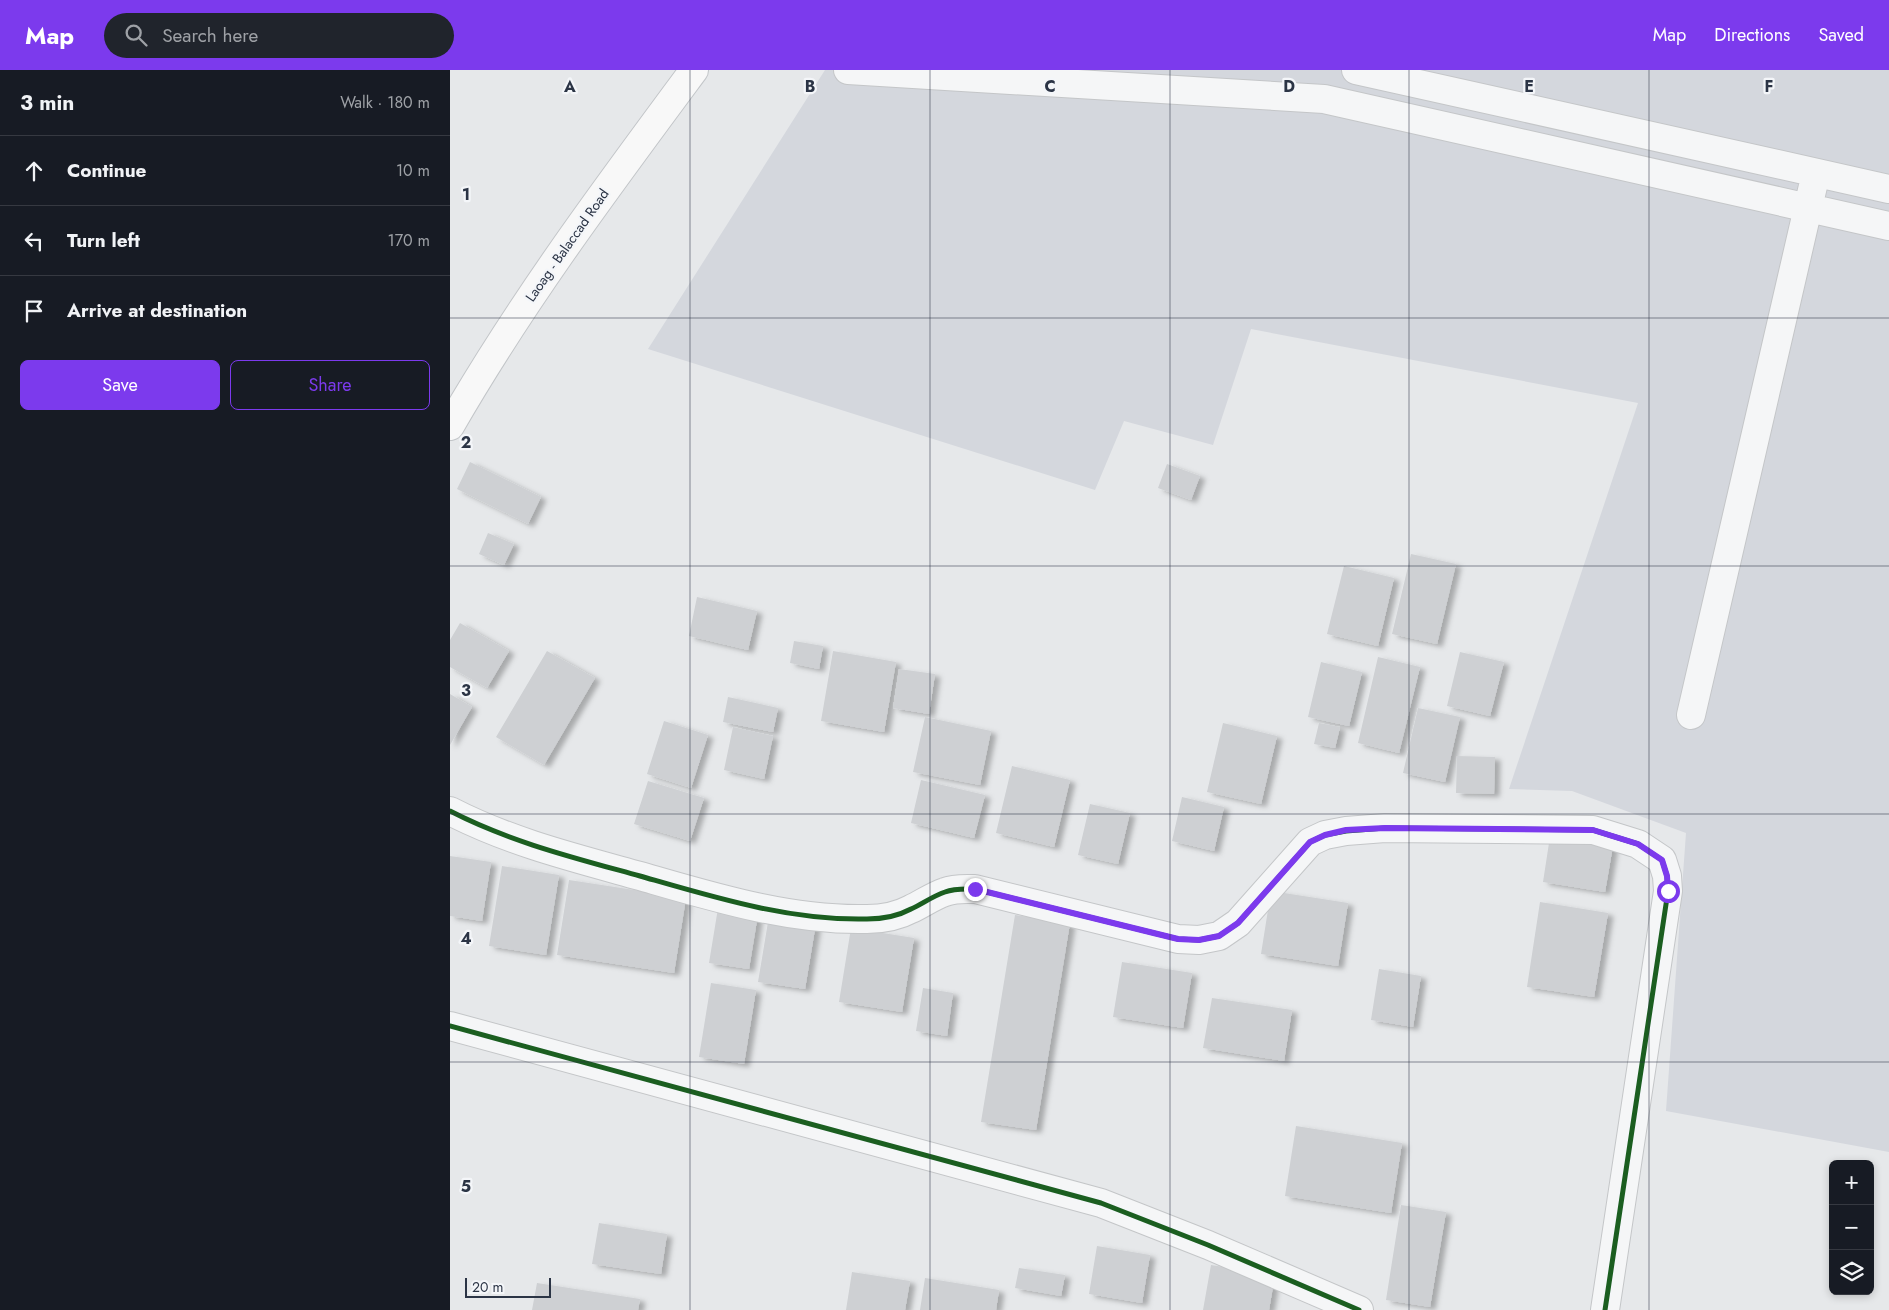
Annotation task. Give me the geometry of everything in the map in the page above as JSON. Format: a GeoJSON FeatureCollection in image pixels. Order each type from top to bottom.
{"type":"FeatureCollection","features":[{"type":"Feature","properties":{"kind":"main road","name":"Laoag - Balaccad Road"},"geometry":{"type":"LineString","coordinates":[[450,426],[475,383],[541,280],[694,70]]}},
{"type":"Feature","properties":{"kind":"street"},"geometry":{"type":"LineString","coordinates":[[848,70],[1324,100],[1889,226]]}},
{"type":"Feature","properties":{"kind":"street"},"geometry":{"type":"LineString","coordinates":[[1356,70],[1889,189]]}},
{"type":"Feature","properties":{"kind":"street"},"geometry":{"type":"LineString","coordinates":[[1691,715],[1816,173]]}},
{"type":"Feature","properties":{"kind":"street"},"geometry":{"type":"LineString","coordinates":[[450,811],[504,836],[546,850],[701,893],[770,909],[822,917],[868,919],[890,916],[909,910],[945,892],[958,889],[975,889],[1178,939],[1199,940],[1219,936],[1238,923],[1310,842],[1325,835],[1346,830],[1385,828],[1593,830],[1638,844],[1662,860],[1667,876],[1668,891],[1605,1310]]}},
{"type":"Feature","properties":{"kind":"street"},"geometry":{"type":"LineString","coordinates":[[450,1026],[1101,1203],[1208,1245],[1359,1310]]}},
{"type":"Feature","properties":{"kind":"shaded area"},"geometry":{"type":"Polygon","coordinates":[[[825,70],[1889,70],[1889,1152],[1666,1111],[1686,833],[1572,791],[1509,789],[1638,403],[1251,329],[1213,445],[1124,421],[1095,490],[648,349],[825,70]]]}},
{"type":"Feature","properties":{"kind":"building"},"geometry":{"type":"Polygon","coordinates":[[[470,462],[541,497],[528,524],[457,489],[470,462]]]}},
{"type":"Feature","properties":{"kind":"building"},"geometry":{"type":"Polygon","coordinates":[[[1167,464],[1200,476],[1191,500],[1158,488],[1167,464]]]}},
{"type":"Feature","properties":{"kind":"building"},"geometry":{"type":"Polygon","coordinates":[[[488,533],[514,544],[504,565],[479,554],[488,533]]]}},
{"type":"Feature","properties":{"kind":"building"},"geometry":{"type":"Polygon","coordinates":[[[1411,554],[1456,564],[1437,644],[1392,634],[1411,554]]]}},
{"type":"Feature","properties":{"kind":"building"},"geometry":{"type":"Polygon","coordinates":[[[1344,566],[1394,578],[1378,646],[1327,634],[1344,566]]]}},
{"type":"Feature","properties":{"kind":"building"},"geometry":{"type":"Polygon","coordinates":[[[697,597],[757,611],[748,650],[689,636],[697,597]]]}},
{"type":"Feature","properties":{"kind":"building"},"geometry":{"type":"Polygon","coordinates":[[[460,623],[509,651],[487,688],[450,667],[450,640],[460,623]]]}},
{"type":"Feature","properties":{"kind":"building"},"geometry":{"type":"Polygon","coordinates":[[[794,641],[823,646],[819,669],[790,663],[794,641]]]}},
{"type":"Feature","properties":{"kind":"building"},"geometry":{"type":"Polygon","coordinates":[[[547,651],[595,678],[544,765],[496,737],[547,651]]]}},
{"type":"Feature","properties":{"kind":"building"},"geometry":{"type":"Polygon","coordinates":[[[833,651],[896,662],[884,732],[821,721],[833,651]]]}},
{"type":"Feature","properties":{"kind":"building"},"geometry":{"type":"Polygon","coordinates":[[[1460,652],[1504,662],[1490,716],[1447,706],[1460,652]]]}},
{"type":"Feature","properties":{"kind":"building"},"geometry":{"type":"Polygon","coordinates":[[[1378,657],[1420,667],[1399,753],[1358,743],[1378,657]]]}},
{"type":"Feature","properties":{"kind":"building"},"geometry":{"type":"Polygon","coordinates":[[[1321,662],[1362,672],[1349,726],[1308,717],[1321,662]]]}},
{"type":"Feature","properties":{"kind":"building"},"geometry":{"type":"Polygon","coordinates":[[[899,669],[935,674],[929,714],[893,708],[899,669]]]}},
{"type":"Feature","properties":{"kind":"building"},"geometry":{"type":"Polygon","coordinates":[[[450,694],[472,707],[450,745],[450,694]]]}},
{"type":"Feature","properties":{"kind":"building"},"geometry":{"type":"Polygon","coordinates":[[[728,697],[778,708],[773,732],[723,722],[728,697]]]}},
{"type":"Feature","properties":{"kind":"building"},"geometry":{"type":"Polygon","coordinates":[[[1418,708],[1460,717],[1445,782],[1403,773],[1418,708]]]}},
{"type":"Feature","properties":{"kind":"building"},"geometry":{"type":"Polygon","coordinates":[[[925,717],[991,731],[980,785],[913,772],[925,717]]]}},
{"type":"Feature","properties":{"kind":"building"},"geometry":{"type":"Polygon","coordinates":[[[664,721],[708,735],[691,788],[647,774],[664,721]]]}},
{"type":"Feature","properties":{"kind":"building"},"geometry":{"type":"Polygon","coordinates":[[[1223,723],[1277,736],[1261,804],[1207,792],[1223,723]]]}},
{"type":"Feature","properties":{"kind":"building"},"geometry":{"type":"Polygon","coordinates":[[[1319,723],[1340,727],[1335,748],[1314,744],[1319,723]]]}},
{"type":"Feature","properties":{"kind":"building"},"geometry":{"type":"Polygon","coordinates":[[[733,727],[773,736],[764,779],[724,770],[733,727]]]}},
{"type":"Feature","properties":{"kind":"building"},"geometry":{"type":"Polygon","coordinates":[[[1457,756],[1495,757],[1494,794],[1456,793],[1457,756]]]}},
{"type":"Feature","properties":{"kind":"building"},"geometry":{"type":"Polygon","coordinates":[[[1012,766],[1070,780],[1054,847],[996,833],[1012,766]]]}},
{"type":"Feature","properties":{"kind":"building"},"geometry":{"type":"Polygon","coordinates":[[[921,780],[985,795],[974,838],[911,823],[921,780]]]}},
{"type":"Feature","properties":{"kind":"building"},"geometry":{"type":"Polygon","coordinates":[[[648,781],[704,798],[690,841],[634,824],[648,781]]]}},
{"type":"Feature","properties":{"kind":"building"},"geometry":{"type":"Polygon","coordinates":[[[1182,797],[1224,807],[1214,851],[1172,841],[1182,797]]]}},
{"type":"Feature","properties":{"kind":"building"},"geometry":{"type":"Polygon","coordinates":[[[1090,804],[1130,813],[1118,864],[1078,855],[1090,804]]]}},
{"type":"Feature","properties":{"kind":"building"},"geometry":{"type":"Polygon","coordinates":[[[1551,830],[1614,840],[1605,892],[1543,882],[1551,830]]]}},
{"type":"Feature","properties":{"kind":"building"},"geometry":{"type":"Polygon","coordinates":[[[450,856],[491,862],[482,921],[450,916],[450,856]]]}},
{"type":"Feature","properties":{"kind":"building"},"geometry":{"type":"Polygon","coordinates":[[[502,866],[559,875],[546,955],[489,946],[502,866]]]}},
{"type":"Feature","properties":{"kind":"building"},"geometry":{"type":"Polygon","coordinates":[[[569,880],[686,898],[674,973],[557,955],[569,880]]]}},
{"type":"Feature","properties":{"kind":"building"},"geometry":{"type":"Polygon","coordinates":[[[1271,891],[1348,903],[1338,966],[1261,954],[1271,891]]]}},
{"type":"Feature","properties":{"kind":"building"},"geometry":{"type":"Polygon","coordinates":[[[719,902],[759,908],[749,969],[709,963],[719,902]]]}},
{"type":"Feature","properties":{"kind":"building"},"geometry":{"type":"Polygon","coordinates":[[[1540,902],[1608,913],[1594,997],[1527,987],[1540,902]]]}},
{"type":"Feature","properties":{"kind":"building"},"geometry":{"type":"Polygon","coordinates":[[[1015,915],[1070,923],[1036,1130],[981,1122],[1015,915]]]}},
{"type":"Feature","properties":{"kind":"building"},"geometry":{"type":"Polygon","coordinates":[[[769,916],[816,923],[805,989],[758,982],[769,916]]]}},
{"type":"Feature","properties":{"kind":"building"},"geometry":{"type":"Polygon","coordinates":[[[851,928],[914,938],[902,1012],[839,1002],[851,928]]]}},
{"type":"Feature","properties":{"kind":"building"},"geometry":{"type":"Polygon","coordinates":[[[1122,962],[1192,973],[1183,1028],[1113,1017],[1122,962]]]}},
{"type":"Feature","properties":{"kind":"building"},"geometry":{"type":"Polygon","coordinates":[[[1379,969],[1421,976],[1413,1027],[1371,1020],[1379,969]]]}},
{"type":"Feature","properties":{"kind":"building"},"geometry":{"type":"Polygon","coordinates":[[[711,983],[756,990],[744,1064],[699,1057],[711,983]]]}},
{"type":"Feature","properties":{"kind":"building"},"geometry":{"type":"Polygon","coordinates":[[[923,988],[953,993],[947,1036],[916,1031],[923,988]]]}},
{"type":"Feature","properties":{"kind":"building"},"geometry":{"type":"Polygon","coordinates":[[[1212,998],[1292,1010],[1284,1061],[1203,1048],[1212,998]]]}},
{"type":"Feature","properties":{"kind":"building"},"geometry":{"type":"Polygon","coordinates":[[[1296,1126],[1402,1143],[1391,1213],[1285,1196],[1296,1126]]]}},
{"type":"Feature","properties":{"kind":"building"},"geometry":{"type":"Polygon","coordinates":[[[1401,1205],[1446,1212],[1430,1307],[1386,1300],[1401,1205]]]}},
{"type":"Feature","properties":{"kind":"building"},"geometry":{"type":"Polygon","coordinates":[[[599,1223],[667,1234],[661,1274],[592,1264],[599,1223]]]}},
{"type":"Feature","properties":{"kind":"building"},"geometry":{"type":"Polygon","coordinates":[[[1097,1246],[1150,1255],[1142,1303],[1089,1294],[1097,1246]]]}},
{"type":"Feature","properties":{"kind":"building"},"geometry":{"type":"Polygon","coordinates":[[[1211,1265],[1275,1275],[1269,1310],[1203,1310],[1211,1265]]]}},
{"type":"Feature","properties":{"kind":"building"},"geometry":{"type":"Polygon","coordinates":[[[1019,1268],[1065,1275],[1061,1296],[1015,1288],[1019,1268]]]}},
{"type":"Feature","properties":{"kind":"building"},"geometry":{"type":"Polygon","coordinates":[[[852,1272],[910,1281],[905,1310],[846,1310],[852,1272]]]}},
{"type":"Feature","properties":{"kind":"building"},"geometry":{"type":"Polygon","coordinates":[[[925,1278],[999,1290],[996,1310],[920,1310],[925,1278]]]}},
{"type":"Feature","properties":{"kind":"building"},"geometry":{"type":"Polygon","coordinates":[[[537,1283],[640,1299],[638,1310],[532,1310],[537,1283]]]}},
{"type":"Feature","properties":{"kind":"cycle path"},"geometry":{"type":"LineString","coordinates":[[450,811],[496,832],[591,863],[695,892],[781,912],[838,919],[878,918],[906,911],[949,891],[975,889],[1178,939],[1199,940],[1219,936],[1238,923],[1310,842],[1325,835],[1346,831],[1385,828],[1593,830],[1638,844],[1662,860],[1667,876],[1668,891],[1605,1310]]}},
{"type":"Feature","properties":{"kind":"cycle path"},"geometry":{"type":"LineString","coordinates":[[450,1026],[1101,1203],[1208,1245],[1359,1310]]}},
{"type":"Feature","properties":{"kind":"route"},"geometry":{"type":"LineString","coordinates":[[975,889],[1178,939],[1199,940],[1219,936],[1238,923],[1310,842],[1325,835],[1346,830],[1385,828],[1593,830],[1638,844],[1662,860],[1667,876],[1668,891]]}}]}
